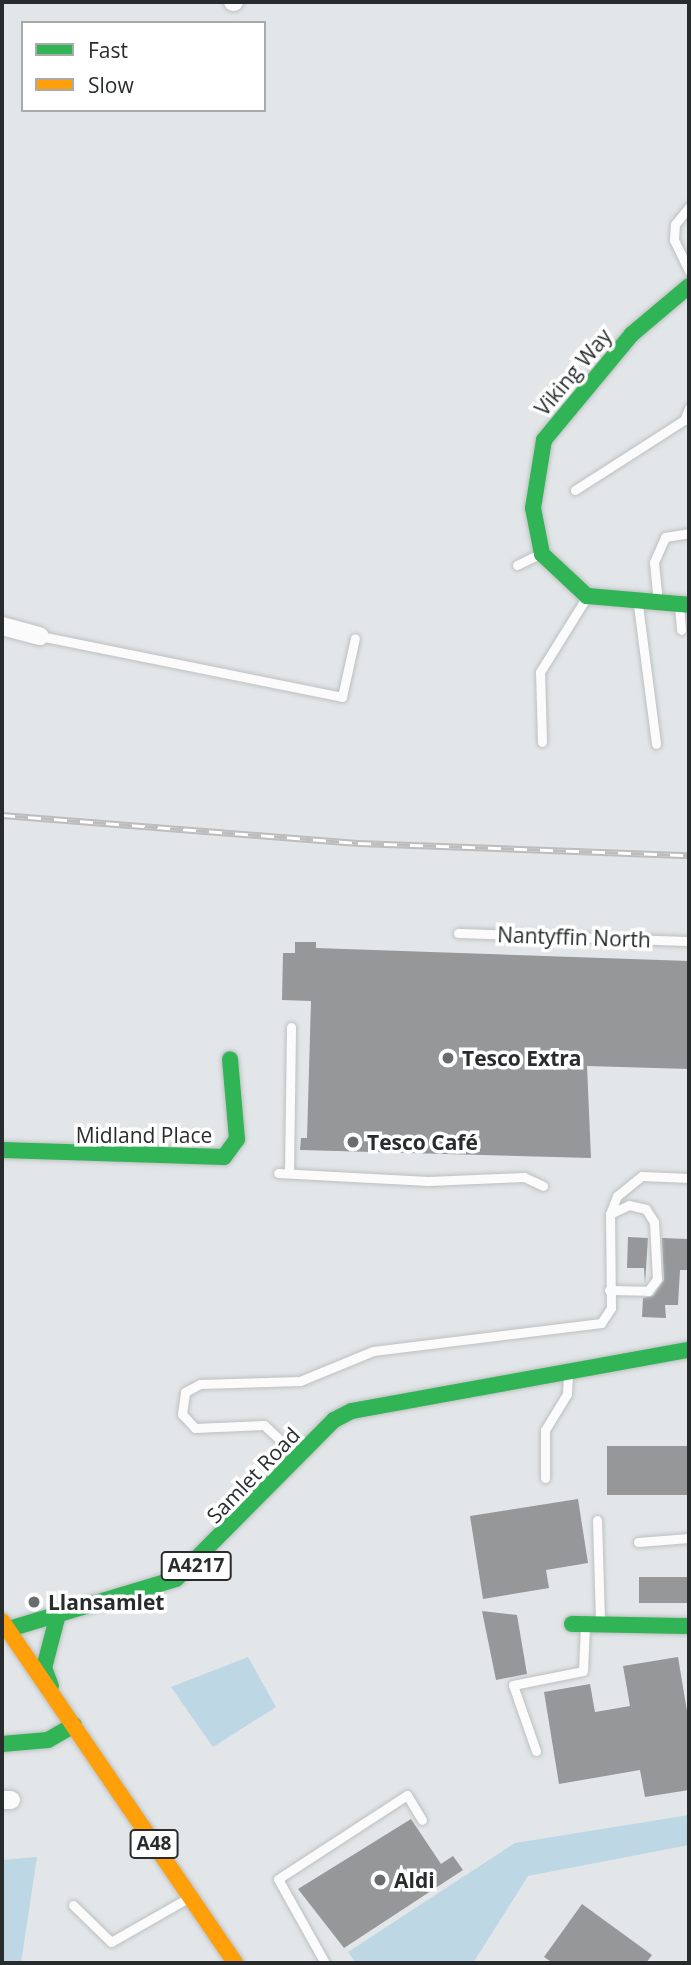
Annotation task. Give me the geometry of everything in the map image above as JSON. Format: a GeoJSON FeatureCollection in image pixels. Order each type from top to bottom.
{"type":"FeatureCollection","features":[{"type":"Feature","properties":{"kind":"main road","name":"Viking Way"},"geometry":{"type":"LineString","coordinates":[[542,554],[533,508],[544,440],[632,334],[689,286]]}},
{"type":"Feature","properties":{"kind":"main road"},"geometry":{"type":"LineString","coordinates":[[542,554],[587,596],[658,607],[684,605]]}},
{"type":"Feature","properties":{"kind":"main road","name":"Midland Place"},"geometry":{"type":"LineString","coordinates":[[2,1150],[78,1157],[224,1157],[237,1139],[230,1059]]}},
{"type":"Feature","properties":{"kind":"main road","name":"Samlet Road"},"geometry":{"type":"LineString","coordinates":[[602,1370],[689,1350]]}},
{"type":"Feature","properties":{"kind":"main road","name":"Samlet Road"},"geometry":{"type":"LineString","coordinates":[[234,1963],[6,1625],[57,1618],[177,1579],[299,1458],[352,1410],[568,1374],[602,1370],[689,1369]]}},
{"type":"Feature","properties":{"kind":"main road"},"geometry":{"type":"LineString","coordinates":[[56,1698],[44,1668],[57,1618]]}},
{"type":"Feature","properties":{"kind":"main road"},"geometry":{"type":"LineString","coordinates":[[586,1624],[689,1626]]}},
{"type":"Feature","properties":{"kind":"main road"},"geometry":{"type":"LineString","coordinates":[[2,1744],[48,1740],[74,1725]]}},
{"type":"Feature","properties":{"kind":"street"},"geometry":{"type":"LineString","coordinates":[[2,626],[40,636]]}},
{"type":"Feature","properties":{"kind":"lane"},"geometry":{"type":"LineString","coordinates":[[689,207],[675,224],[674,240],[689,271]]}},
{"type":"Feature","properties":{"kind":"lane"},"geometry":{"type":"LineString","coordinates":[[575,490],[684,420],[689,408]]}},
{"type":"Feature","properties":{"kind":"lane"},"geometry":{"type":"LineString","coordinates":[[658,607],[654,562],[665,537],[689,533]]}},
{"type":"Feature","properties":{"kind":"lane"},"geometry":{"type":"LineString","coordinates":[[517,565],[542,554]]}},
{"type":"Feature","properties":{"kind":"lane"},"geometry":{"type":"LineString","coordinates":[[542,742],[540,672],[587,596]]}},
{"type":"Feature","properties":{"kind":"lane"},"geometry":{"type":"LineString","coordinates":[[638,605],[656,744]]}},
{"type":"Feature","properties":{"kind":"lane"},"geometry":{"type":"LineString","coordinates":[[681,630],[684,605]]}},
{"type":"Feature","properties":{"kind":"lane"},"geometry":{"type":"LineString","coordinates":[[40,636],[342,697],[355,638]]}},
{"type":"Feature","properties":{"kind":"lane","name":"Nantyffin North"},"geometry":{"type":"LineString","coordinates":[[458,933],[689,941]]}},
{"type":"Feature","properties":{"kind":"lane"},"geometry":{"type":"LineString","coordinates":[[289,1173],[291,1027]]}},
{"type":"Feature","properties":{"kind":"lane"},"geometry":{"type":"LineString","coordinates":[[278,1173],[428,1181],[524,1177],[543,1186]]}},
{"type":"Feature","properties":{"kind":"lane"},"geometry":{"type":"LineString","coordinates":[[299,1458],[264,1425],[195,1428],[181,1414],[186,1392],[200,1384],[300,1381],[373,1351],[601,1323],[609,1317],[610,1214],[625,1183],[657,1174],[689,1178]]}},
{"type":"Feature","properties":{"kind":"lane"},"geometry":{"type":"LineString","coordinates":[[609,1290],[648,1291],[657,1279],[654,1222],[646,1209],[629,1205],[610,1214]]}},
{"type":"Feature","properties":{"kind":"lane"},"geometry":{"type":"LineString","coordinates":[[545,1478],[545,1430],[567,1394],[568,1374]]}},
{"type":"Feature","properties":{"kind":"lane"},"geometry":{"type":"LineString","coordinates":[[536,1751],[513,1685],[583,1671],[597,1520]]}},
{"type":"Feature","properties":{"kind":"lane"},"geometry":{"type":"LineString","coordinates":[[638,1542],[689,1538]]}},
{"type":"Feature","properties":{"kind":"lane"},"geometry":{"type":"LineString","coordinates":[[325,1963],[278,1879],[407,1795],[422,1820]]}},
{"type":"Feature","properties":{"kind":"lane"},"geometry":{"type":"LineString","coordinates":[[73,1905],[111,1942],[189,1897]]}},
{"type":"Feature","properties":{"kind":"shaded area"},"geometry":{"type":"Polygon","coordinates":[[[248,1657],[276,1707],[213,1747],[171,1687],[248,1657]]]}},
{"type":"Feature","properties":{"kind":"shaded area"},"geometry":{"type":"Polygon","coordinates":[[[689,1815],[689,1845],[528,1876],[473,1963],[356,1963],[348,1952],[515,1843],[689,1815]]]}},
{"type":"Feature","properties":{"kind":"shaded area"},"geometry":{"type":"Polygon","coordinates":[[[37,1857],[21,1963],[2,1963],[2,1860],[37,1857]]]}},
{"type":"Feature","properties":{"kind":"building","name":"Tesco Extra"},"geometry":{"type":"Polygon","coordinates":[[[295,942],[316,942],[316,948],[689,961],[689,1069],[587,1066],[591,1158],[300,1150],[301,1138],[307,1138],[311,1001],[282,1000],[283,953],[295,953],[295,942]]]}},
{"type":"Feature","properties":{"kind":"building"},"geometry":{"type":"Polygon","coordinates":[[[628,1237],[648,1238],[645,1284],[644,1268],[627,1268],[628,1237]]]}},
{"type":"Feature","properties":{"kind":"building"},"geometry":{"type":"Polygon","coordinates":[[[662,1238],[689,1239],[689,1270],[680,1270],[678,1305],[665,1305],[666,1318],[642,1317],[643,1298],[653,1296],[664,1280],[662,1238]]]}},
{"type":"Feature","properties":{"kind":"building"},"geometry":{"type":"Polygon","coordinates":[[[607,1446],[689,1446],[689,1495],[607,1495],[607,1446]]]}},
{"type":"Feature","properties":{"kind":"building"},"geometry":{"type":"Polygon","coordinates":[[[578,1499],[588,1563],[546,1570],[549,1588],[483,1599],[470,1516],[578,1499]]]}},
{"type":"Feature","properties":{"kind":"building"},"geometry":{"type":"Polygon","coordinates":[[[639,1577],[689,1577],[689,1603],[639,1603],[639,1577]]]}},
{"type":"Feature","properties":{"kind":"building"},"geometry":{"type":"Polygon","coordinates":[[[482,1611],[517,1615],[527,1674],[496,1680],[482,1611]]]}},
{"type":"Feature","properties":{"kind":"building"},"geometry":{"type":"Polygon","coordinates":[[[678,1657],[689,1723],[689,1790],[645,1797],[640,1770],[559,1784],[544,1692],[590,1684],[595,1712],[630,1706],[623,1666],[678,1657]]]}},
{"type":"Feature","properties":{"kind":"building","name":"Aldi"},"geometry":{"type":"Polygon","coordinates":[[[411,1819],[441,1864],[453,1856],[463,1870],[344,1948],[298,1889],[411,1819]]]}},
{"type":"Feature","properties":{"kind":"building"},"geometry":{"type":"Polygon","coordinates":[[[582,1904],[652,1955],[646,1963],[553,1963],[544,1957],[582,1904]]]}},
{"type":"Feature","properties":{"kind":"railway"},"geometry":{"type":"LineString","coordinates":[[2,815],[358,843],[689,855]]}},
{"type":"Feature","properties":{"kind":"traffic: fast"},"geometry":{"type":"LineString","coordinates":[[689,286],[632,334],[544,440],[533,508],[542,554],[587,596],[689,605]]}},
{"type":"Feature","properties":{"kind":"traffic: fast"},"geometry":{"type":"LineString","coordinates":[[2,1150],[224,1157],[237,1139],[230,1059]]}},
{"type":"Feature","properties":{"kind":"traffic: fast"},"geometry":{"type":"LineString","coordinates":[[9,1629],[176,1579],[334,1420],[352,1411],[689,1350]]}},
{"type":"Feature","properties":{"kind":"traffic: fast"},"geometry":{"type":"LineString","coordinates":[[51,1686],[44,1668],[57,1618]]}},
{"type":"Feature","properties":{"kind":"traffic: fast"},"geometry":{"type":"LineString","coordinates":[[572,1624],[689,1626]]}},
{"type":"Feature","properties":{"kind":"traffic: fast"},"geometry":{"type":"LineString","coordinates":[[2,1744],[48,1740],[74,1725]]}},
{"type":"Feature","properties":{"kind":"traffic: slow"},"geometry":{"type":"LineString","coordinates":[[2,1621],[235,1963]]}},
{"type":"Feature","properties":{"kind":"place","name":"Tesco Extra"},"geometry":{"type":"Point","coordinates":[448,1058]}},
{"type":"Feature","properties":{"kind":"place","name":"Tesco Café"},"geometry":{"type":"Point","coordinates":[353,1142]}},
{"type":"Feature","properties":{"kind":"place","name":"Llansamlet"},"geometry":{"type":"Point","coordinates":[34,1602]}},
{"type":"Feature","properties":{"kind":"place","name":"Aldi"},"geometry":{"type":"Point","coordinates":[380,1880]}}]}
